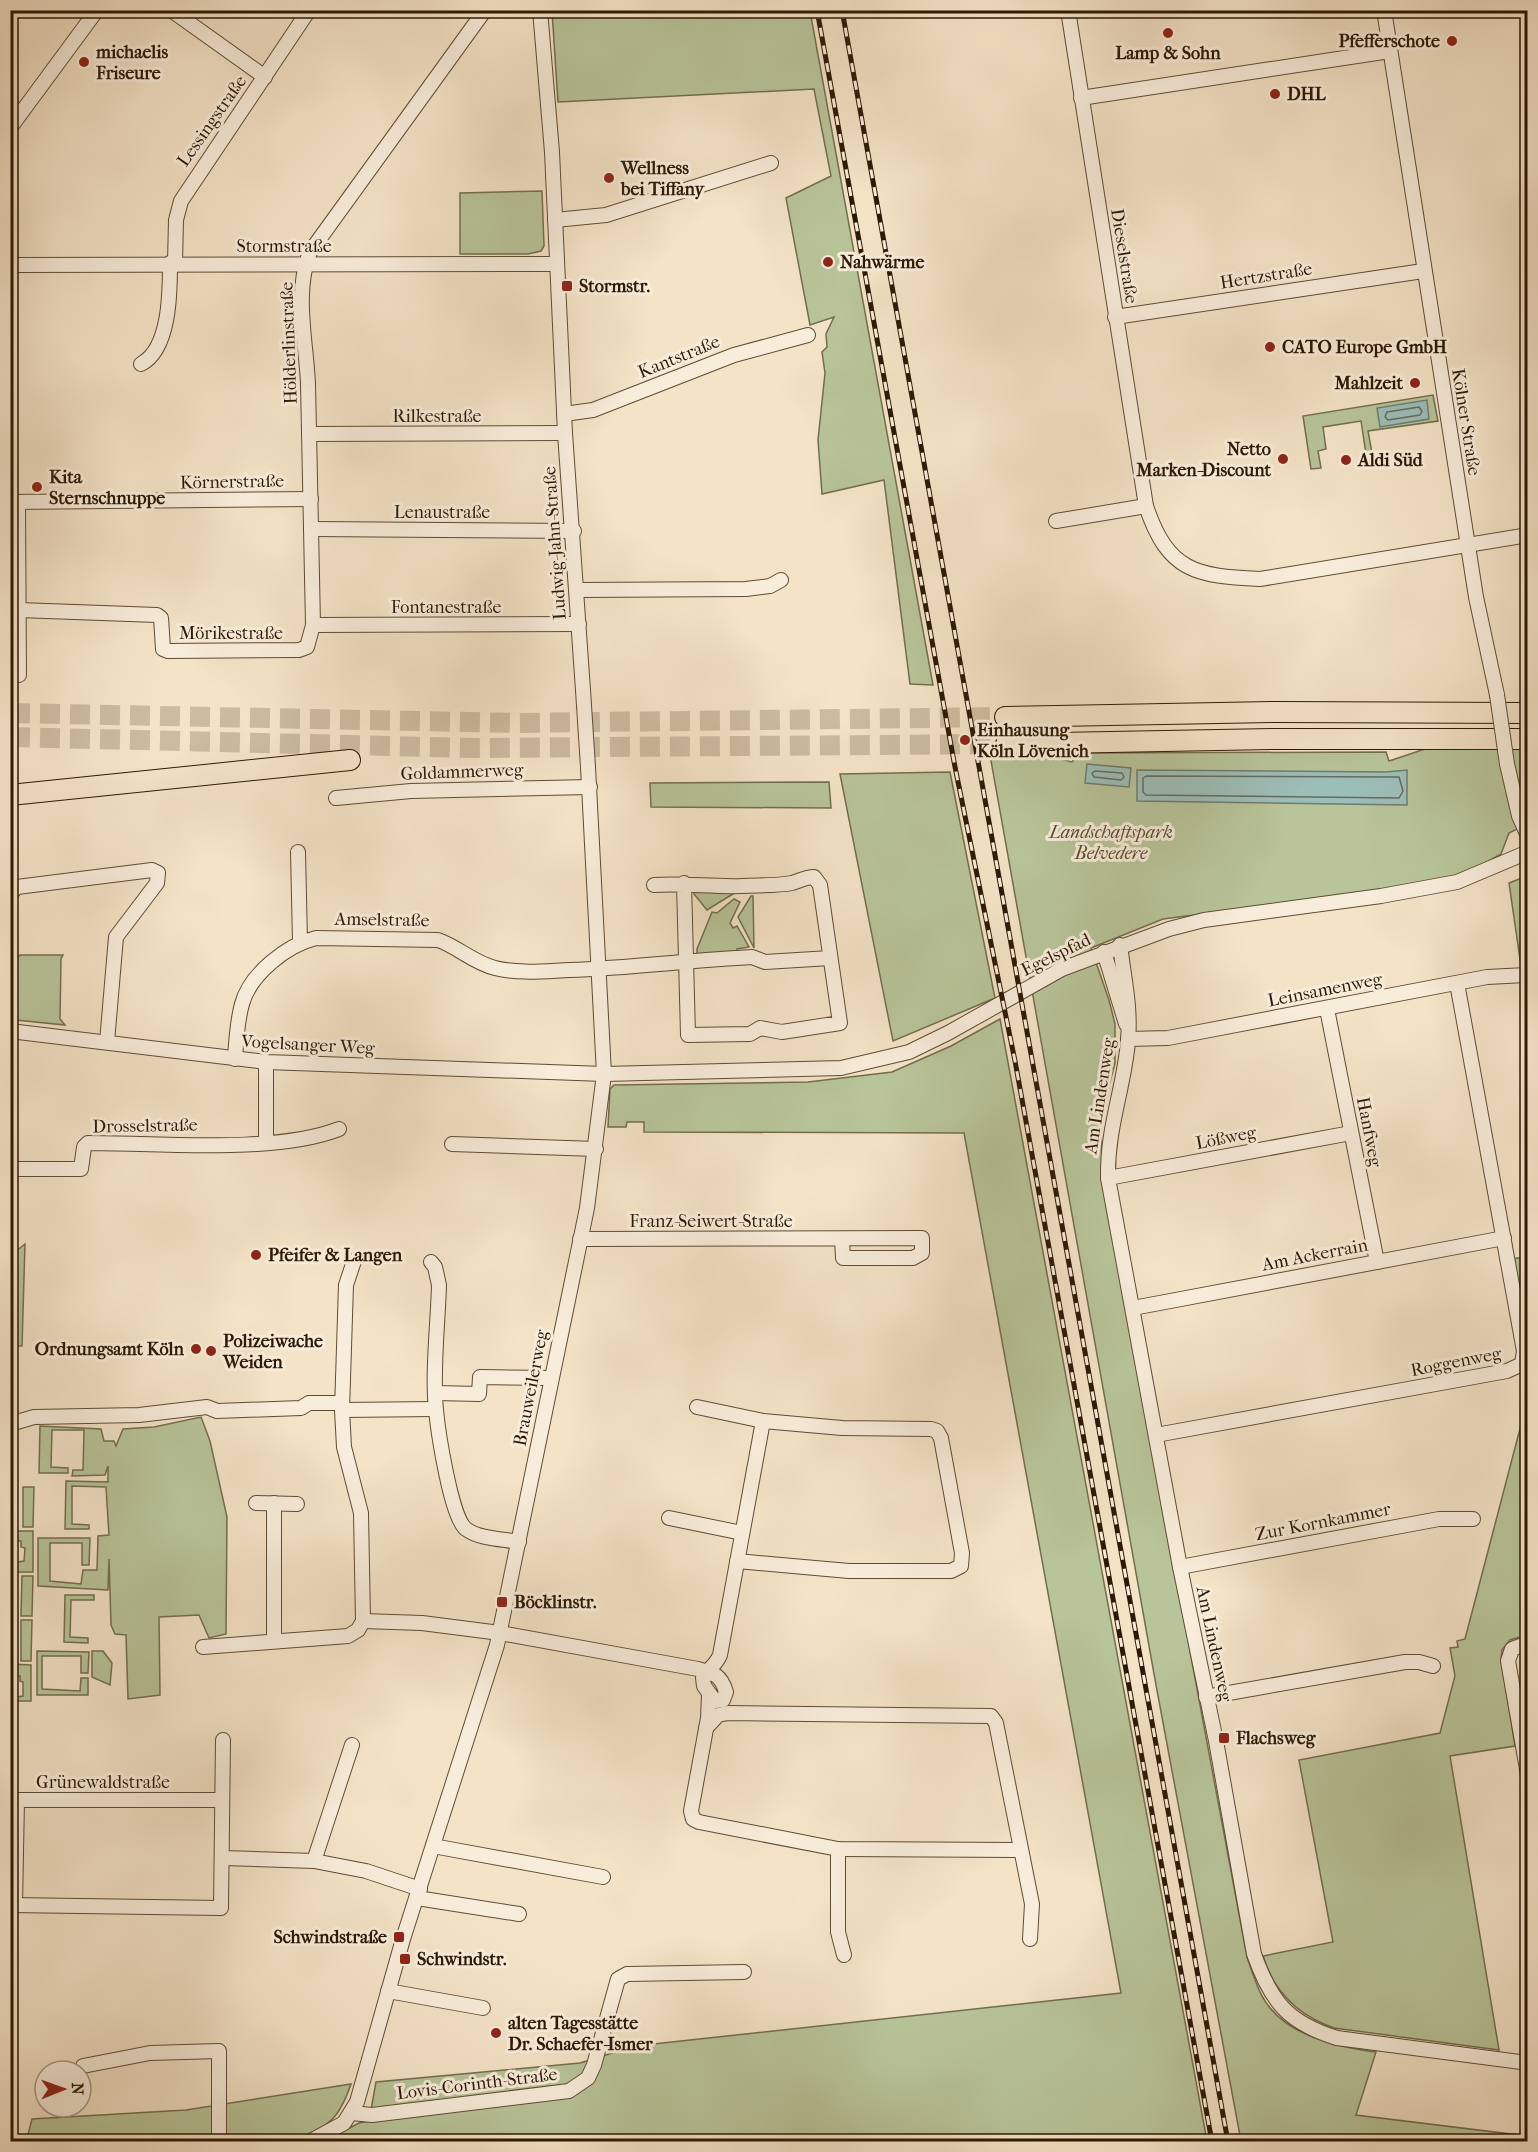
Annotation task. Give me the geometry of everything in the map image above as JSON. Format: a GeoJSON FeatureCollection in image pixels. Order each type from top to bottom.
{"type":"FeatureCollection","features":[{"type":"Feature","properties":{"kind":"highway"},"geometry":{"type":"LineString","coordinates":[[1005,717],[1275,712],[1527,713]]}},
{"type":"Feature","properties":{"kind":"highway"},"geometry":{"type":"LineString","coordinates":[[1006,744],[1274,739],[1527,739]]}},
{"type":"Feature","properties":{"kind":"highway"},"geometry":{"type":"LineString","coordinates":[[10,795],[350,760]]}},
{"type":"Feature","properties":{"kind":"street"},"geometry":{"type":"LineString","coordinates":[[10,128],[97,10]]}},
{"type":"Feature","properties":{"kind":"street"},"geometry":{"type":"LineString","coordinates":[[171,10],[265,78]]}},
{"type":"Feature","properties":{"kind":"street","name":"Lessingstraße"},"geometry":{"type":"LineString","coordinates":[[141,364],[157,350],[169,305],[176,220],[181,201],[309,10]]}},
{"type":"Feature","properties":{"kind":"street","name":"Hölderlinstraße"},"geometry":{"type":"LineString","coordinates":[[313,625],[309,434],[303,299],[305,264],[310,252],[485,10]]}},
{"type":"Feature","properties":{"kind":"street","name":"Ludwig-Jahn-Straße"},"geometry":{"type":"LineString","coordinates":[[540,10],[555,220],[565,433],[574,531],[590,787],[604,1074]]}},
{"type":"Feature","properties":{"kind":"street","name":"Dieselstraße"},"geometry":{"type":"LineString","coordinates":[[1068,10],[1146,506],[1154,530],[1167,551],[1196,571],[1219,577],[1260,579],[1527,535]]}},
{"type":"Feature","properties":{"kind":"street","name":"Kölner Straße"},"geometry":{"type":"LineString","coordinates":[[1384,10],[1467,544],[1497,695],[1507,764],[1519,816],[1527,836]]}},
{"type":"Feature","properties":{"kind":"street"},"geometry":{"type":"LineString","coordinates":[[1082,98],[1390,51]]}},
{"type":"Feature","properties":{"kind":"street"},"geometry":{"type":"LineString","coordinates":[[555,220],[606,215],[771,163]]}},
{"type":"Feature","properties":{"kind":"street","name":"Stormstraße"},"geometry":{"type":"LineString","coordinates":[[10,265],[556,264]]}},
{"type":"Feature","properties":{"kind":"street","name":"Hertzstraße"},"geometry":{"type":"LineString","coordinates":[[1115,317],[1423,271]]}},
{"type":"Feature","properties":{"kind":"street","name":"Kantstraße"},"geometry":{"type":"LineString","coordinates":[[564,414],[593,410],[734,355],[808,335]]}},
{"type":"Feature","properties":{"kind":"street","name":"Rilkestraße"},"geometry":{"type":"LineString","coordinates":[[309,434],[565,433]]}},
{"type":"Feature","properties":{"kind":"street","name":"Körnerstraße"},"geometry":{"type":"LineString","coordinates":[[14,502],[310,499]]}},
{"type":"Feature","properties":{"kind":"street"},"geometry":{"type":"LineString","coordinates":[[14,502],[19,610],[19,675]]}},
{"type":"Feature","properties":{"kind":"street"},"geometry":{"type":"LineString","coordinates":[[1056,521],[1146,506]]}},
{"type":"Feature","properties":{"kind":"street","name":"Lenaustraße"},"geometry":{"type":"LineString","coordinates":[[311,530],[574,531]]}},
{"type":"Feature","properties":{"kind":"street"},"geometry":{"type":"LineString","coordinates":[[577,590],[746,589],[770,586],[781,580]]}},
{"type":"Feature","properties":{"kind":"street","name":"Mörikestraße"},"geometry":{"type":"LineString","coordinates":[[19,610],[157,615],[161,618],[163,649],[168,651],[299,650],[309,644],[313,625]]}},
{"type":"Feature","properties":{"kind":"street","name":"Fontanestraße"},"geometry":{"type":"LineString","coordinates":[[313,625],[579,624]]}},
{"type":"Feature","properties":{"kind":"street","name":"Goldammerweg"},"geometry":{"type":"LineString","coordinates":[[336,798],[402,792],[590,787]]}},
{"type":"Feature","properties":{"kind":"street"},"geometry":{"type":"LineString","coordinates":[[298,852],[300,942]]}},
{"type":"Feature","properties":{"kind":"street","name":"Egelspfad"},"geometry":{"type":"LineString","coordinates":[[604,1074],[815,1070],[841,1068],[892,1058],[929,1044],[1062,969],[1120,945],[1204,920],[1381,896],[1457,882],[1527,852]]}},
{"type":"Feature","properties":{"kind":"street"},"geometry":{"type":"LineString","coordinates":[[10,894],[17,887],[152,870],[158,873],[157,883],[116,937],[107,1042]]}},
{"type":"Feature","properties":{"kind":"street"},"geometry":{"type":"LineString","coordinates":[[654,885],[684,883],[694,883],[705,887],[794,883],[804,877],[814,877],[820,885],[840,1023],[782,1032],[760,1029],[750,1034],[688,1035],[688,963],[684,883]]}},
{"type":"Feature","properties":{"kind":"street","name":"Amselstraße"},"geometry":{"type":"LineString","coordinates":[[235,1059],[242,1001],[270,965],[300,942],[330,937],[420,937],[452,945],[476,961],[495,968],[540,971],[600,969],[752,957],[765,962],[830,958]]}},
{"type":"Feature","properties":{"kind":"street","name":"Am Lindenweg"},"geometry":{"type":"LineString","coordinates":[[1120,945],[1130,1010],[1128,1034],[1109,1133],[1108,1178],[1180,1567],[1216,1741],[1254,1954],[1268,1989],[1277,2003],[1307,2027],[1337,2038],[1527,2063]]}},
{"type":"Feature","properties":{"kind":"street","name":"Am Lindenweg"},"geometry":{"type":"LineString","coordinates":[[1104,952],[1128,1034]]}},
{"type":"Feature","properties":{"kind":"street","name":"Leinsamenweg"},"geometry":{"type":"LineString","coordinates":[[1128,1034],[1168,1038],[1487,977],[1527,975]]}},
{"type":"Feature","properties":{"kind":"street","name":"Roggenweg"},"geometry":{"type":"LineString","coordinates":[[1156,1435],[1518,1367],[1524,1358],[1457,983]]}},
{"type":"Feature","properties":{"kind":"street","name":"Hanfweg"},"geometry":{"type":"LineString","coordinates":[[1327,1009],[1377,1262]]}},
{"type":"Feature","properties":{"kind":"street","name":"Vogelsanger Weg"},"geometry":{"type":"LineString","coordinates":[[10,1031],[266,1062],[604,1074]]}},
{"type":"Feature","properties":{"kind":"street"},"geometry":{"type":"LineString","coordinates":[[266,1062],[266,1143]]}},
{"type":"Feature","properties":{"kind":"street","name":"Brauweilerweg"},"geometry":{"type":"LineString","coordinates":[[352,2113],[388,1990],[500,1633],[580,1239],[596,1149],[604,1074]]}},
{"type":"Feature","properties":{"kind":"street","name":"Drosselstraße"},"geometry":{"type":"LineString","coordinates":[[10,1169],[81,1169],[84,1147],[88,1143],[266,1143],[318,1137],[339,1129]]}},
{"type":"Feature","properties":{"kind":"street","name":"Lößweg"},"geometry":{"type":"LineString","coordinates":[[1108,1178],[1351,1133]]}},
{"type":"Feature","properties":{"kind":"street"},"geometry":{"type":"LineString","coordinates":[[452,1144],[596,1149]]}},
{"type":"Feature","properties":{"kind":"street","name":"Franz-Seiwert-Straße"},"geometry":{"type":"LineString","coordinates":[[580,1239],[922,1238],[921,1252],[914,1258],[843,1258],[842,1239]]}},
{"type":"Feature","properties":{"kind":"street","name":"Am Ackerrain"},"geometry":{"type":"LineString","coordinates":[[1133,1308],[1504,1238]]}},
{"type":"Feature","properties":{"kind":"street"},"geometry":{"type":"LineString","coordinates":[[203,1647],[348,1636],[358,1630],[363,1621],[361,1513],[344,1447],[342,1406],[346,1285],[354,1261]]}},
{"type":"Feature","properties":{"kind":"street"},"geometry":{"type":"LineString","coordinates":[[431,1262],[435,1267],[438,1285],[435,1408],[457,1516],[465,1528],[476,1534],[519,1542]]}},
{"type":"Feature","properties":{"kind":"street"},"geometry":{"type":"LineString","coordinates":[[436,1393],[479,1394],[480,1377],[551,1378]]}},
{"type":"Feature","properties":{"kind":"street"},"geometry":{"type":"LineString","coordinates":[[10,1424],[34,1417],[150,1414],[207,1407],[217,1411],[301,1408],[309,1402],[342,1406],[435,1408]]}},
{"type":"Feature","properties":{"kind":"street"},"geometry":{"type":"LineString","coordinates":[[697,1407],[764,1421],[842,1428],[937,1431],[941,1438],[963,1553],[961,1566],[951,1571],[849,1571],[737,1561]]}},
{"type":"Feature","properties":{"kind":"street"},"geometry":{"type":"LineString","coordinates":[[10,1433],[34,1417]]}},
{"type":"Feature","properties":{"kind":"street"},"geometry":{"type":"LineString","coordinates":[[715,1691],[764,1421]]}},
{"type":"Feature","properties":{"kind":"street"},"geometry":{"type":"LineString","coordinates":[[256,1503],[297,1504]]}},
{"type":"Feature","properties":{"kind":"street"},"geometry":{"type":"LineString","coordinates":[[274,1503],[274,1641]]}},
{"type":"Feature","properties":{"kind":"street"},"geometry":{"type":"LineString","coordinates":[[669,1518],[742,1533]]}},
{"type":"Feature","properties":{"kind":"street","name":"Zur Kornkammer"},"geometry":{"type":"LineString","coordinates":[[1180,1567],[1439,1519],[1473,1519]]}},
{"type":"Feature","properties":{"kind":"street"},"geometry":{"type":"LineString","coordinates":[[363,1621],[422,1623],[500,1633],[683,1666],[719,1675],[706,1728],[691,1811],[693,1819],[749,1833],[838,1849],[1020,1850]]}},
{"type":"Feature","properties":{"kind":"street"},"geometry":{"type":"LineString","coordinates":[[1527,1643],[1512,1649],[1508,1660],[1527,1775]]}},
{"type":"Feature","properties":{"kind":"street"},"geometry":{"type":"LineString","coordinates":[[709,1671],[720,1655]]}},
{"type":"Feature","properties":{"kind":"street"},"geometry":{"type":"LineString","coordinates":[[1206,1697],[1405,1662],[1433,1666]]}},
{"type":"Feature","properties":{"kind":"street"},"geometry":{"type":"LineString","coordinates":[[683,1666],[693,1670],[715,1691],[732,1713]]}},
{"type":"Feature","properties":{"kind":"street"},"geometry":{"type":"LineString","coordinates":[[715,1691],[751,1713]]}},
{"type":"Feature","properties":{"kind":"street"},"geometry":{"type":"LineString","coordinates":[[706,1728],[718,1715],[732,1713],[992,1716],[996,1723],[1032,1904],[1030,1939]]}},
{"type":"Feature","properties":{"kind":"street"},"geometry":{"type":"LineString","coordinates":[[13,1905],[221,1908],[223,1740]]}},
{"type":"Feature","properties":{"kind":"street"},"geometry":{"type":"LineString","coordinates":[[314,1861],[352,1745]]}},
{"type":"Feature","properties":{"kind":"street","name":"Grünewaldstraße"},"geometry":{"type":"LineString","coordinates":[[13,1905],[17,1800],[222,1800]]}},
{"type":"Feature","properties":{"kind":"street"},"geometry":{"type":"LineString","coordinates":[[433,1846],[603,1877]]}},
{"type":"Feature","properties":{"kind":"street"},"geometry":{"type":"LineString","coordinates":[[838,1849],[838,1932],[844,1955]]}},
{"type":"Feature","properties":{"kind":"street"},"geometry":{"type":"LineString","coordinates":[[223,1858],[314,1861],[366,1871],[418,1894],[519,1914]]}},
{"type":"Feature","properties":{"kind":"street","name":"Lovis-Corinth-Straße"},"geometry":{"type":"LineString","coordinates":[[352,2113],[372,2115],[569,2091],[588,2078],[594,2065],[618,1978],[627,1974],[744,1972]]}},
{"type":"Feature","properties":{"kind":"street"},"geometry":{"type":"LineString","coordinates":[[388,1990],[483,2008]]}},
{"type":"Feature","properties":{"kind":"street"},"geometry":{"type":"LineString","coordinates":[[93,2064],[150,2053],[219,2051],[219,2142]]}},
{"type":"Feature","properties":{"kind":"street"},"geometry":{"type":"LineString","coordinates":[[309,2142],[344,2123],[352,2113]]}},
{"type":"Feature","properties":{"kind":"green space"},"geometry":{"type":"Polygon","coordinates":[[[552,11],[810,11],[933,685],[910,684],[884,480],[822,494],[818,440],[825,373],[822,352],[827,347],[826,334],[834,317],[810,325],[786,198],[831,176],[814,89],[558,102],[552,11]]]}},
{"type":"Feature","properties":{"kind":"green space"},"geometry":{"type":"Polygon","coordinates":[[[542,191],[544,246],[541,251],[528,254],[460,254],[460,193],[542,191]]]}},
{"type":"Feature","properties":{"kind":"green space"},"geometry":{"type":"Polygon","coordinates":[[[1433,395],[1438,421],[1368,431],[1372,453],[1366,454],[1361,421],[1323,427],[1326,449],[1318,451],[1321,468],[1311,469],[1303,416],[1433,395]]]}},
{"type":"Feature","properties":{"kind":"green space","name":"Landschaftspark Belvedere"},"geometry":{"type":"Polygon","coordinates":[[[1425,749],[1527,749],[1527,824],[1509,833],[1501,854],[1468,873],[1420,886],[1163,919],[1091,948],[1115,1024],[1115,1063],[1101,1117],[1102,1179],[1247,1957],[1253,1975],[1269,2006],[1294,2028],[1326,2042],[1376,2052],[1356,2115],[1527,2136],[1527,2141],[1241,2141],[1156,1685],[990,755],[1034,752],[1072,762],[1080,753],[1386,752],[1389,761],[1425,749]]]}},
{"type":"Feature","properties":{"kind":"green space"},"geometry":{"type":"Polygon","coordinates":[[[950,772],[995,998],[893,1041],[840,774],[950,772]]]}},
{"type":"Feature","properties":{"kind":"green space"},"geometry":{"type":"Polygon","coordinates":[[[829,782],[831,808],[651,807],[650,783],[829,782]]]}},
{"type":"Feature","properties":{"kind":"green space"},"geometry":{"type":"Polygon","coordinates":[[[1528,876],[1527,966],[1521,966],[1509,883],[1528,876]]]}},
{"type":"Feature","properties":{"kind":"green space"},"geometry":{"type":"Polygon","coordinates":[[[741,889],[707,910],[694,894],[694,891],[741,889]]]}},
{"type":"Feature","properties":{"kind":"green space"},"geometry":{"type":"Polygon","coordinates":[[[753,896],[754,948],[738,917],[753,896]]]}},
{"type":"Feature","properties":{"kind":"green space"},"geometry":{"type":"Polygon","coordinates":[[[734,899],[740,902],[730,923],[733,928],[737,926],[749,947],[737,949],[737,955],[697,957],[697,949],[712,912],[717,913],[734,899]]]}},
{"type":"Feature","properties":{"kind":"green space"},"geometry":{"type":"Polygon","coordinates":[[[20,955],[63,955],[61,959],[60,1019],[65,1025],[16,1020],[17,958],[20,955]]]}},
{"type":"Feature","properties":{"kind":"green space"},"geometry":{"type":"Polygon","coordinates":[[[1000,1019],[1207,2141],[322,2142],[359,2123],[369,2121],[376,2082],[580,2063],[635,2046],[1121,1993],[964,1133],[644,1132],[644,1122],[627,1122],[626,1127],[608,1127],[610,1089],[614,1085],[808,1082],[892,1072],[951,1046],[1000,1019]]]}},
{"type":"Feature","properties":{"kind":"green space"},"geometry":{"type":"Polygon","coordinates":[[[25,1244],[22,1346],[11,1346],[11,1255],[25,1244]]]}},
{"type":"Feature","properties":{"kind":"green space"},"geometry":{"type":"Polygon","coordinates":[[[1527,1257],[1527,1352],[1511,1259],[1527,1257]]]}},
{"type":"Feature","properties":{"kind":"green space"},"geometry":{"type":"Polygon","coordinates":[[[1527,1402],[1527,1635],[1510,1640],[1502,1650],[1501,1659],[1515,1746],[1450,1756],[1499,2050],[1334,2028],[1310,2017],[1290,2001],[1274,1981],[1263,1956],[1333,1942],[1299,1760],[1440,1733],[1455,1676],[1450,1648],[1458,1647],[1457,1641],[1465,1639],[1527,1402]]]}},
{"type":"Feature","properties":{"kind":"green space"},"geometry":{"type":"Polygon","coordinates":[[[201,1417],[210,1441],[227,1517],[226,1634],[209,1638],[199,1615],[159,1617],[160,1695],[128,1699],[126,1635],[115,1634],[111,1625],[109,1559],[108,1590],[38,1586],[38,1538],[90,1538],[89,1565],[82,1565],[82,1543],[50,1543],[50,1581],[81,1584],[83,1570],[97,1570],[98,1536],[109,1535],[106,1487],[72,1486],[72,1524],[89,1525],[89,1529],[65,1529],[66,1481],[108,1482],[108,1466],[105,1475],[72,1476],[73,1470],[83,1470],[84,1430],[52,1430],[51,1467],[68,1468],[68,1473],[39,1473],[40,1426],[101,1429],[104,1441],[114,1441],[116,1446],[123,1429],[154,1427],[201,1417]]]}},
{"type":"Feature","properties":{"kind":"green space"},"geometry":{"type":"Polygon","coordinates":[[[23,1487],[34,1487],[33,1527],[23,1527],[23,1487]]]}},
{"type":"Feature","properties":{"kind":"green space"},"geometry":{"type":"Polygon","coordinates":[[[11,1531],[33,1531],[33,1572],[11,1572],[11,1563],[24,1561],[25,1548],[21,1547],[21,1541],[11,1541],[11,1531]]]}},
{"type":"Feature","properties":{"kind":"green space"},"geometry":{"type":"Polygon","coordinates":[[[22,1576],[33,1576],[32,1616],[21,1616],[22,1576]]]}},
{"type":"Feature","properties":{"kind":"green space"},"geometry":{"type":"Polygon","coordinates":[[[65,1595],[94,1595],[94,1600],[71,1600],[70,1637],[88,1638],[88,1643],[64,1642],[65,1595]]]}},
{"type":"Feature","properties":{"kind":"green space"},"geometry":{"type":"Polygon","coordinates":[[[21,1620],[32,1620],[31,1661],[21,1661],[21,1620]]]}},
{"type":"Feature","properties":{"kind":"green space"},"geometry":{"type":"Polygon","coordinates":[[[37,1651],[89,1652],[88,1673],[81,1673],[81,1656],[42,1656],[42,1689],[80,1691],[81,1678],[88,1678],[88,1695],[37,1695],[37,1651]]]}},
{"type":"Feature","properties":{"kind":"green space"},"geometry":{"type":"Polygon","coordinates":[[[92,1651],[103,1651],[112,1663],[110,1685],[92,1677],[92,1651]]]}},
{"type":"Feature","properties":{"kind":"green space"},"geometry":{"type":"Polygon","coordinates":[[[11,1664],[31,1665],[31,1701],[11,1701],[11,1698],[23,1696],[23,1682],[20,1681],[20,1676],[11,1675],[11,1664]]]}},
{"type":"Feature","properties":{"kind":"green space"},"geometry":{"type":"Polygon","coordinates":[[[351,2084],[341,2108],[330,2122],[292,2141],[26,2142],[32,2119],[93,2119],[93,2115],[186,2110],[351,2084]]]}},
{"type":"Feature","properties":{"kind":"water"},"geometry":{"type":"Polygon","coordinates":[[[1427,400],[1429,419],[1380,427],[1377,408],[1427,400]]]}},
{"type":"Feature","properties":{"kind":"water"},"geometry":{"type":"Polygon","coordinates":[[[1087,764],[1131,768],[1129,787],[1085,783],[1087,764]]]}},
{"type":"Feature","properties":{"kind":"water"},"geometry":{"type":"Polygon","coordinates":[[[1137,770],[1386,772],[1407,770],[1407,805],[1137,801],[1137,770]]]}},
{"type":"Feature","properties":{"kind":"tunnel"},"geometry":{"type":"LineString","coordinates":[[10,713],[518,723],[1005,717]]}},
{"type":"Feature","properties":{"kind":"tunnel"},"geometry":{"type":"LineString","coordinates":[[10,737],[475,748],[1006,744]]}},
{"type":"Feature","properties":{"kind":"railway"},"geometry":{"type":"LineString","coordinates":[[817,10],[955,767],[1015,1061],[1212,2142]]}},
{"type":"Feature","properties":{"kind":"railway"},"geometry":{"type":"LineString","coordinates":[[842,10],[1228,2142]]}},
{"type":"Feature","properties":{"kind":"place","name":"Lamp & Sohn"},"geometry":{"type":"Point","coordinates":[1168,33]}},
{"type":"Feature","properties":{"kind":"place","name":"Pfefferschote"},"geometry":{"type":"Point","coordinates":[1452,41]}},
{"type":"Feature","properties":{"kind":"place","name":"michaelis Friseure"},"geometry":{"type":"Point","coordinates":[84,62]}},
{"type":"Feature","properties":{"kind":"place","name":"DHL"},"geometry":{"type":"Point","coordinates":[1275,94]}},
{"type":"Feature","properties":{"kind":"place","name":"Wellness bei Tiffany"},"geometry":{"type":"Point","coordinates":[609,178]}},
{"type":"Feature","properties":{"kind":"place","name":"Nahwärme"},"geometry":{"type":"Point","coordinates":[828,262]}},
{"type":"Feature","properties":{"kind":"place","name":"Stormstr."},"geometry":{"type":"Point","coordinates":[567,286]}},
{"type":"Feature","properties":{"kind":"place","name":"CATO Europe GmbH"},"geometry":{"type":"Point","coordinates":[1270,347]}},
{"type":"Feature","properties":{"kind":"place","name":"Mahlzeit"},"geometry":{"type":"Point","coordinates":[1415,383]}},
{"type":"Feature","properties":{"kind":"place","name":"Netto Marken-Discount"},"geometry":{"type":"Point","coordinates":[1283,459]}},
{"type":"Feature","properties":{"kind":"place","name":"Aldi Süd"},"geometry":{"type":"Point","coordinates":[1346,460]}},
{"type":"Feature","properties":{"kind":"place","name":"Kita Sternschnuppe"},"geometry":{"type":"Point","coordinates":[37,487]}},
{"type":"Feature","properties":{"kind":"place","name":"Einhausung Köln Lövenich"},"geometry":{"type":"Point","coordinates":[965,740]}},
{"type":"Feature","properties":{"kind":"place","name":"Pfeifer & Langen"},"geometry":{"type":"Point","coordinates":[256,1255]}},
{"type":"Feature","properties":{"kind":"place","name":"Ordnungsamt Köln"},"geometry":{"type":"Point","coordinates":[196,1349]}},
{"type":"Feature","properties":{"kind":"place","name":"Polizeiwache Weiden"},"geometry":{"type":"Point","coordinates":[211,1351]}},
{"type":"Feature","properties":{"kind":"place","name":"Böcklinstr."},"geometry":{"type":"Point","coordinates":[502,1602]}},
{"type":"Feature","properties":{"kind":"place","name":"Flachsweg"},"geometry":{"type":"Point","coordinates":[1224,1738]}},
{"type":"Feature","properties":{"kind":"place","name":"Schwindstraße"},"geometry":{"type":"Point","coordinates":[399,1937]}},
{"type":"Feature","properties":{"kind":"place","name":"Schwindstr."},"geometry":{"type":"Point","coordinates":[405,1959]}},
{"type":"Feature","properties":{"kind":"place","name":"alten Tagesstätte Dr. Schaefer-Ismer"},"geometry":{"type":"Point","coordinates":[496,2033]}}]}
